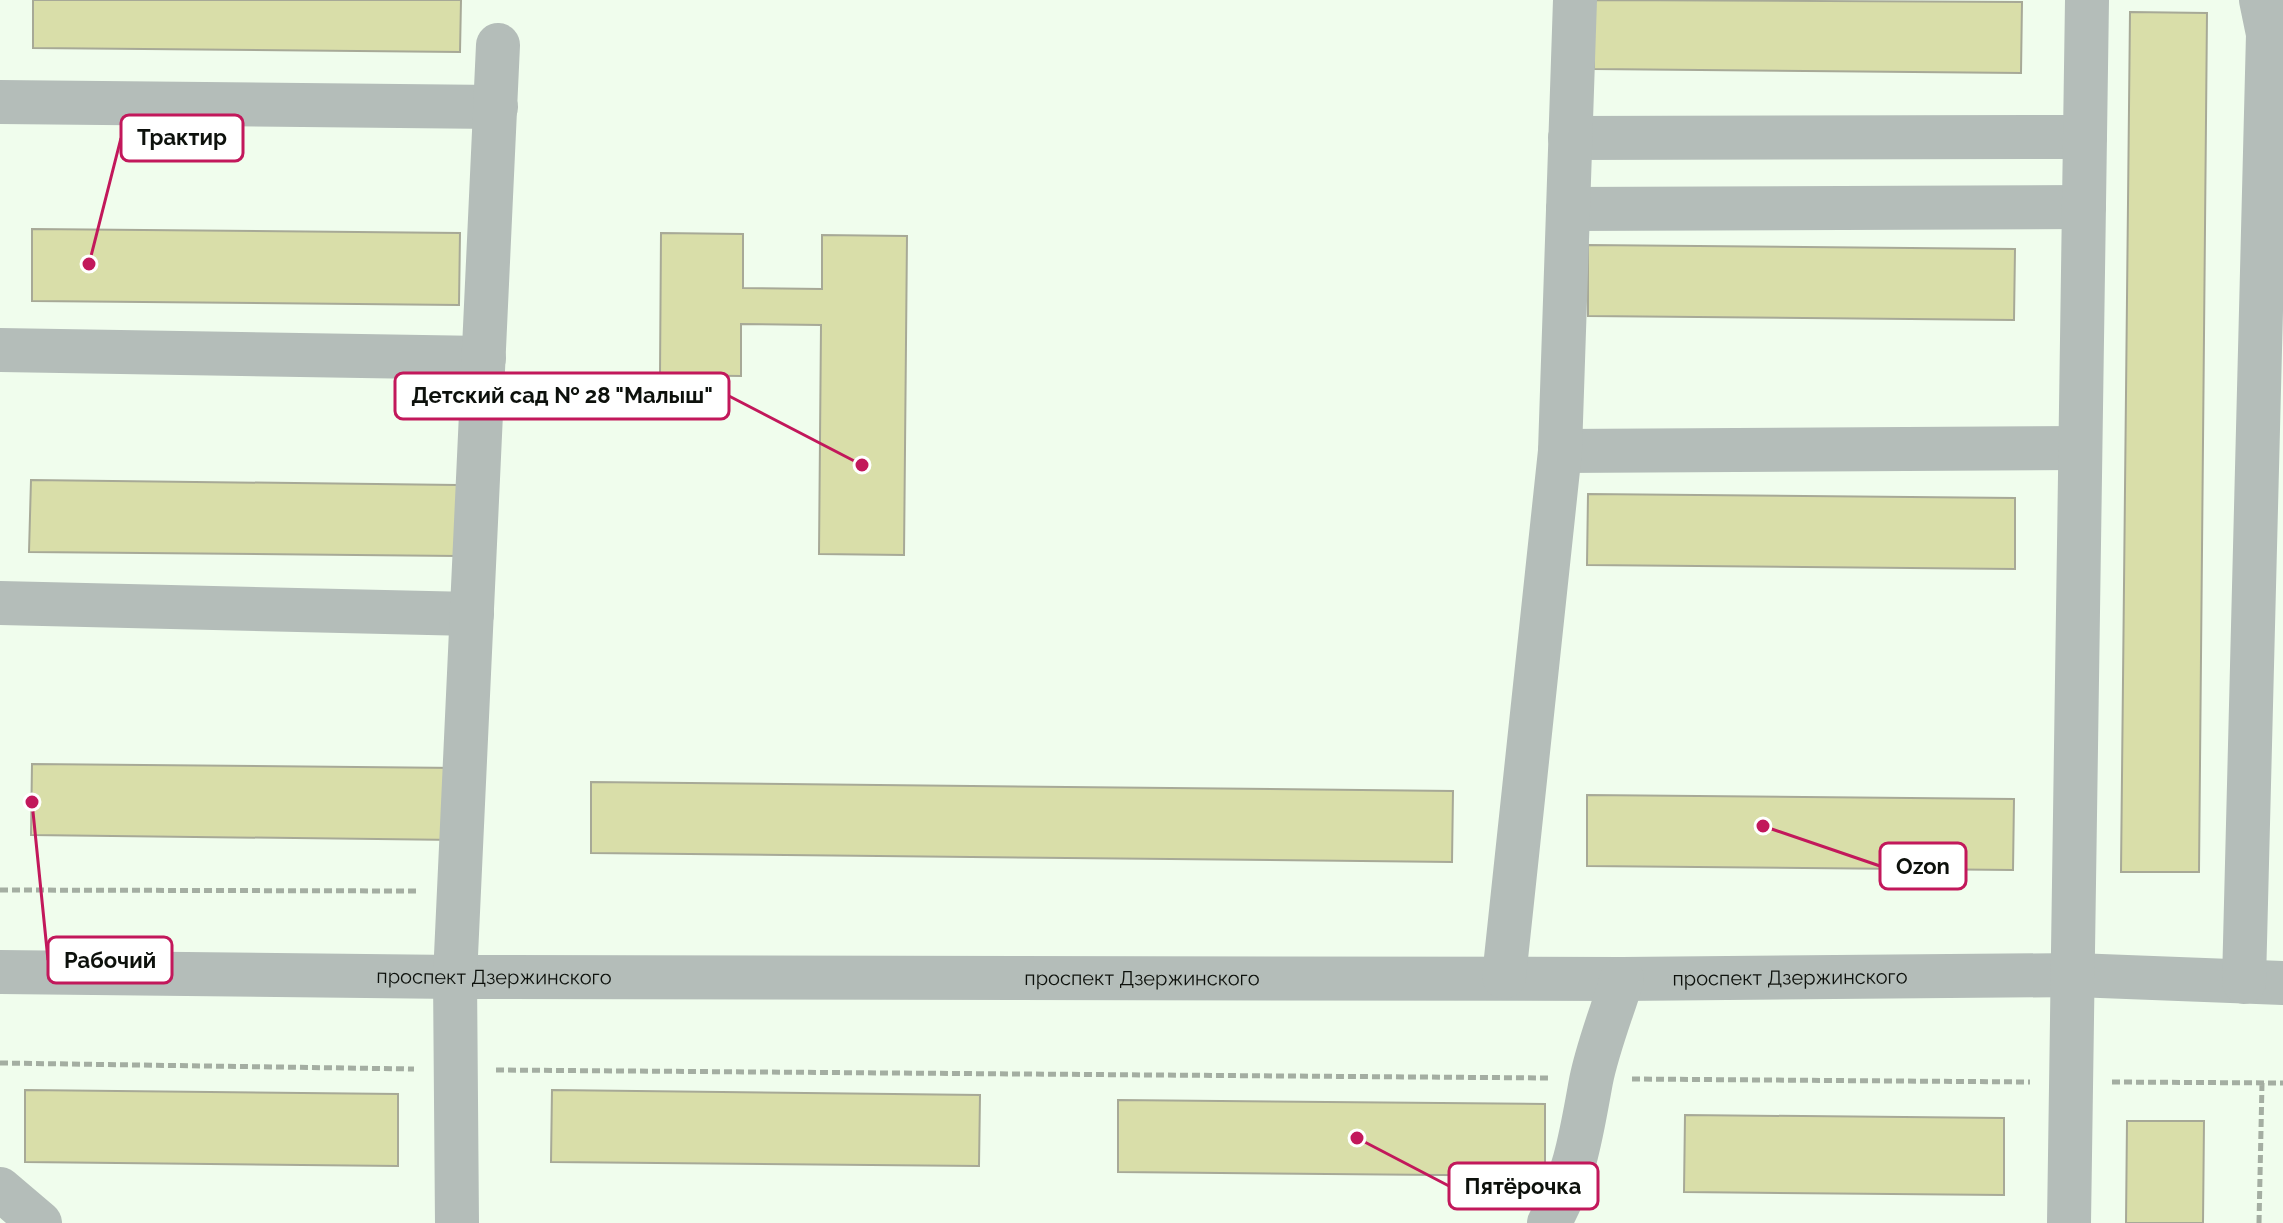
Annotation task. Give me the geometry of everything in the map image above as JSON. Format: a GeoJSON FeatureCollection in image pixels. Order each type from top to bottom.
{"type":"FeatureCollection","features":[{"type":"Feature","properties":{"kind":"street"},"geometry":{"type":"LineString","coordinates":[[1504,977],[1560,451],[1575,0]]}},
{"type":"Feature","properties":{"kind":"street"},"geometry":{"type":"LineString","coordinates":[[2069,1223],[2087,0]]}},
{"type":"Feature","properties":{"kind":"street"},"geometry":{"type":"LineString","coordinates":[[2261,0],[2268,34],[2264,983]]}},
{"type":"Feature","properties":{"kind":"street"},"geometry":{"type":"LineString","coordinates":[[457,1223],[455,977],[498,45]]}},
{"type":"Feature","properties":{"kind":"street"},"geometry":{"type":"LineString","coordinates":[[0,102],[496,107]]}},
{"type":"Feature","properties":{"kind":"street"},"geometry":{"type":"LineString","coordinates":[[1570,138],[2085,137]]}},
{"type":"Feature","properties":{"kind":"street"},"geometry":{"type":"LineString","coordinates":[[1568,209],[2084,207]]}},
{"type":"Feature","properties":{"kind":"street"},"geometry":{"type":"LineString","coordinates":[[0,350],[484,358]]}},
{"type":"Feature","properties":{"kind":"street"},"geometry":{"type":"LineString","coordinates":[[1560,451],[2080,448]]}},
{"type":"Feature","properties":{"kind":"street"},"geometry":{"type":"LineString","coordinates":[[0,603],[472,614]]}},
{"type":"Feature","properties":{"kind":"street","name":"проспект Дзержинского"},"geometry":{"type":"LineString","coordinates":[[0,972],[455,977],[1622,979],[2075,975],[2264,983]]}},
{"type":"Feature","properties":{"kind":"street"},"geometry":{"type":"LineString","coordinates":[[1549,1223],[1563,1200],[1585,1128],[1591,1079],[1622,979]]}},
{"type":"Feature","properties":{"kind":"street"},"geometry":{"type":"LineString","coordinates":[[0,1189],[40,1223]]}},
{"type":"Feature","properties":{"kind":"path"},"geometry":{"type":"LineString","coordinates":[[0,890],[459,891]]}},
{"type":"Feature","properties":{"kind":"path"},"geometry":{"type":"LineString","coordinates":[[0,1063],[457,1070],[2283,1083]]}},
{"type":"Feature","properties":{"kind":"path"},"geometry":{"type":"LineString","coordinates":[[2259,1223],[2262,1083]]}},
{"type":"Feature","properties":{"kind":"building"},"geometry":{"type":"Polygon","coordinates":[[[33,0],[461,0],[460,52],[33,48],[33,0]]]}},
{"type":"Feature","properties":{"kind":"building"},"geometry":{"type":"Polygon","coordinates":[[[1594,0],[2022,2],[2021,73],[1594,69],[1594,0]]]}},
{"type":"Feature","properties":{"kind":"building"},"geometry":{"type":"Polygon","coordinates":[[[2130,12],[2207,13],[2199,872],[2121,872],[2130,12]]]}},
{"type":"Feature","properties":{"kind":"building"},"geometry":{"type":"Polygon","coordinates":[[[32,229],[460,233],[459,305],[32,301],[32,229]]]}},
{"type":"Feature","properties":{"kind":"building"},"geometry":{"type":"Polygon","coordinates":[[[661,233],[743,234],[743,288],[822,289],[822,235],[907,236],[904,555],[819,554],[821,325],[741,324],[741,376],[660,375],[661,233]]]}},
{"type":"Feature","properties":{"kind":"building"},"geometry":{"type":"Polygon","coordinates":[[[1588,245],[2015,249],[2014,320],[1588,316],[1588,245]]]}},
{"type":"Feature","properties":{"kind":"building"},"geometry":{"type":"Polygon","coordinates":[[[31,480],[457,485],[457,556],[29,552],[31,480]]]}},
{"type":"Feature","properties":{"kind":"building"},"geometry":{"type":"Polygon","coordinates":[[[1588,494],[2015,498],[2015,569],[1587,565],[1588,494]]]}},
{"type":"Feature","properties":{"kind":"building"},"geometry":{"type":"Polygon","coordinates":[[[32,764],[459,768],[458,840],[31,835],[32,764]]]}},
{"type":"Feature","properties":{"kind":"building"},"geometry":{"type":"Polygon","coordinates":[[[591,782],[1453,791],[1452,862],[591,853],[591,782]]]}},
{"type":"Feature","properties":{"kind":"building"},"geometry":{"type":"Polygon","coordinates":[[[1587,795],[2014,799],[2013,870],[1587,866],[1587,795]]]}},
{"type":"Feature","properties":{"kind":"building"},"geometry":{"type":"Polygon","coordinates":[[[25,1090],[398,1094],[398,1166],[25,1162],[25,1090]]]}},
{"type":"Feature","properties":{"kind":"building"},"geometry":{"type":"Polygon","coordinates":[[[552,1090],[980,1095],[979,1166],[551,1162],[552,1090]]]}},
{"type":"Feature","properties":{"kind":"building"},"geometry":{"type":"Polygon","coordinates":[[[1118,1100],[1545,1104],[1545,1176],[1118,1172],[1118,1100]]]}},
{"type":"Feature","properties":{"kind":"building"},"geometry":{"type":"Polygon","coordinates":[[[1685,1115],[2004,1118],[2004,1195],[1684,1192],[1685,1115]]]}},
{"type":"Feature","properties":{"kind":"building"},"geometry":{"type":"Polygon","coordinates":[[[2127,1121],[2204,1121],[2203,1223],[2126,1223],[2127,1121]]]}},
{"type":"Feature","properties":{"kind":"place","name":"Трактир"},"geometry":{"type":"Point","coordinates":[89,264]}},
{"type":"Feature","properties":{"kind":"place","name":"Детский сад № 28 \"Малыш\""},"geometry":{"type":"Point","coordinates":[862,465]}},
{"type":"Feature","properties":{"kind":"place","name":"Рабочий"},"geometry":{"type":"Point","coordinates":[32,802]}},
{"type":"Feature","properties":{"kind":"place","name":"Ozon"},"geometry":{"type":"Point","coordinates":[1763,826]}},
{"type":"Feature","properties":{"kind":"place","name":"Пятёрочка"},"geometry":{"type":"Point","coordinates":[1357,1138]}}]}
